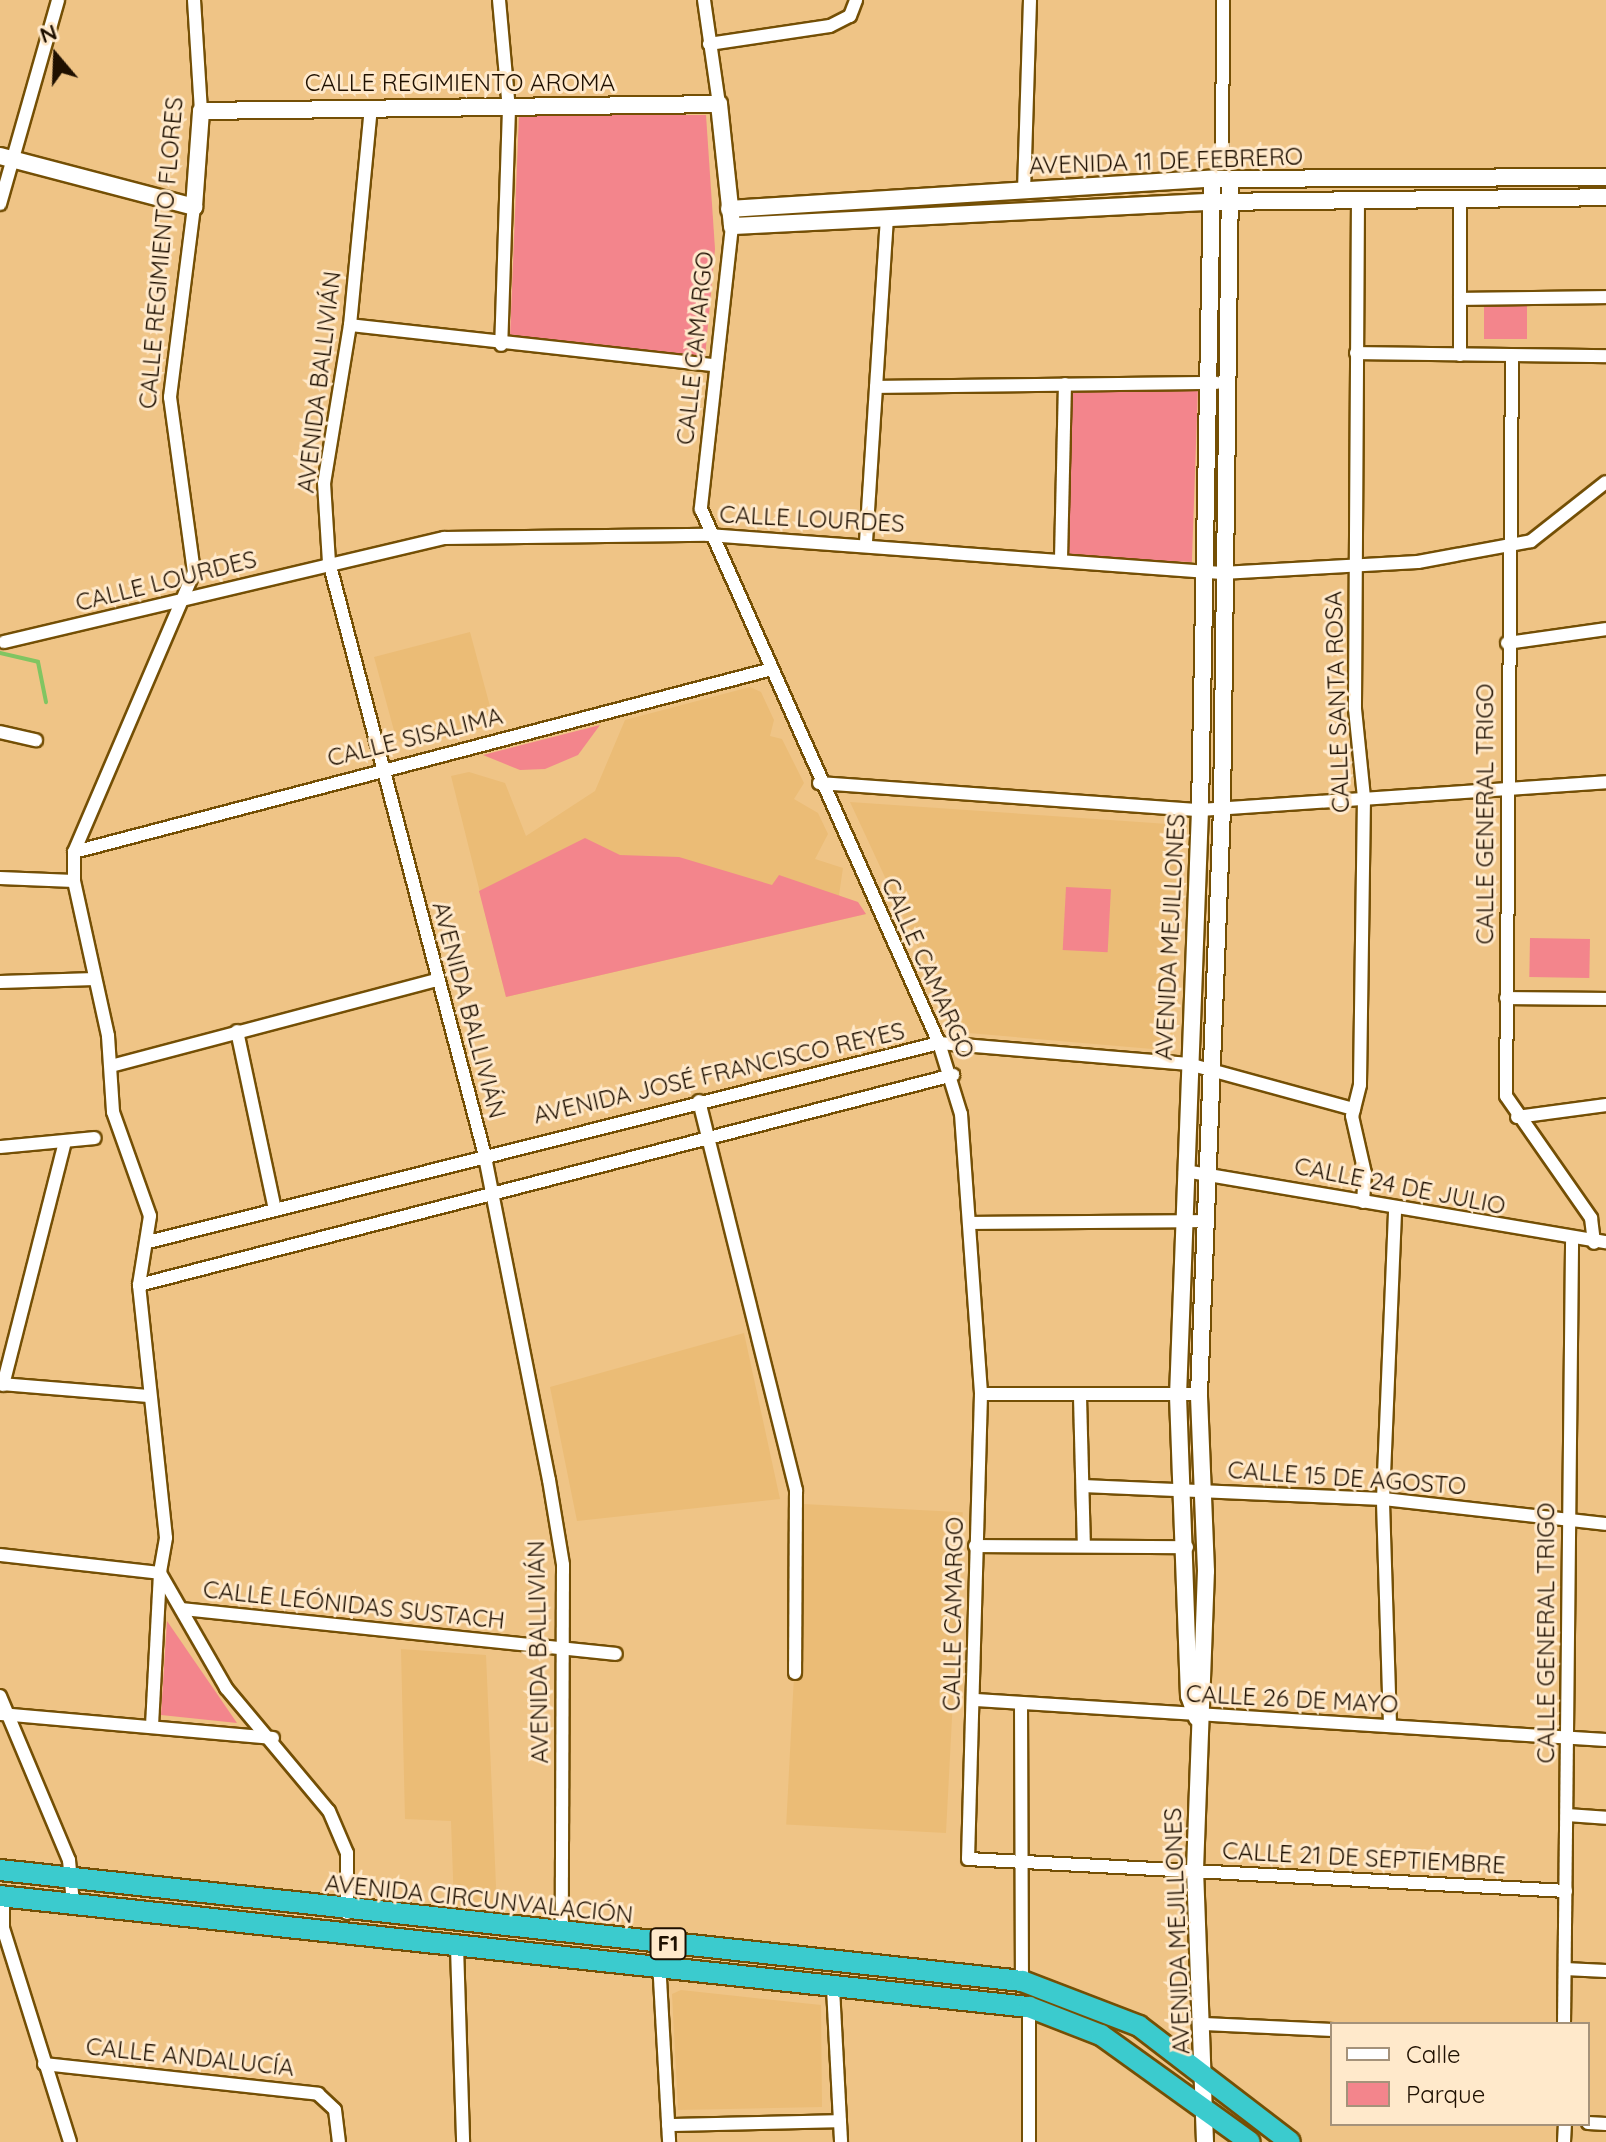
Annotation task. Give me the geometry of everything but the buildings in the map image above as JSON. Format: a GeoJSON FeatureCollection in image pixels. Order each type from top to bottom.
{"type":"FeatureCollection","features":[{"type":"Feature","properties":{"kind":"highway","name":"AVENIDA CIRCUNVALACIÓN"},"geometry":{"type":"LineString","coordinates":[[0,1870],[347,1913],[562,1932],[1022,1981],[1139,2026],[1290,2142]]}},
{"type":"Feature","properties":{"kind":"highway","name":"AVENIDA CIRCUNVALACIÓN"},"geometry":{"type":"LineString","coordinates":[[2,1896],[1029,2007],[1101,2035],[1250,2142]]}},
{"type":"Feature","properties":{"kind":"street"},"geometry":{"type":"LineString","coordinates":[[0,204],[7,157],[58,0]]}},
{"type":"Feature","properties":{"kind":"street","name":"CALLE REGIMIENTO FLORES"},"geometry":{"type":"LineString","coordinates":[[152,1727],[160,1573],[166,1538],[139,1285],[150,1216],[113,1112],[111,1066],[74,881],[74,852],[188,599],[194,572],[170,397],[194,207],[201,111],[194,0]]}},
{"type":"Feature","properties":{"kind":"street"},"geometry":{"type":"LineString","coordinates":[[499,0],[509,109],[501,345]]}},
{"type":"Feature","properties":{"kind":"street"},"geometry":{"type":"LineString","coordinates":[[704,0],[719,104],[730,217]]}},
{"type":"Feature","properties":{"kind":"street"},"geometry":{"type":"LineString","coordinates":[[709,44],[830,26],[850,16],[856,0]]}},
{"type":"Feature","properties":{"kind":"street"},"geometry":{"type":"LineString","coordinates":[[1024,191],[1030,0]]}},
{"type":"Feature","properties":{"kind":"street","name":"AVENIDA MEJILLONES"},"geometry":{"type":"LineString","coordinates":[[1205,2142],[1205,2024],[1195,1870],[1197,1718],[1206,1571],[1199,1394],[1207,1221],[1209,1068],[1222,809],[1222,573],[1230,201],[1230,179],[1222,158],[1223,0]]}},
{"type":"Feature","properties":{"kind":"street","name":"CALLE REGIMIENTO AROMA"},"geometry":{"type":"LineString","coordinates":[[201,111],[719,104]]}},
{"type":"Feature","properties":{"kind":"street","name":"AVENIDA BALLIVIÁN"},"geometry":{"type":"LineString","coordinates":[[371,107],[350,325],[324,483],[329,562],[385,766],[436,980],[484,1152],[563,1565],[562,1932]]}},
{"type":"Feature","properties":{"kind":"street"},"geometry":{"type":"LineString","coordinates":[[7,157],[194,207]]}},
{"type":"Feature","properties":{"kind":"street","name":"AVENIDA MEJILLONES"},"geometry":{"type":"LineString","coordinates":[[1197,1718],[1189,1696],[1187,1547],[1178,1396],[1200,810],[1212,179],[1222,158]]}},
{"type":"Feature","properties":{"kind":"street","name":"AVENIDA 11 DE FEBRERO"},"geometry":{"type":"LineString","coordinates":[[730,217],[1024,191],[1212,179],[1606,177]]}},
{"type":"Feature","properties":{"kind":"street","name":"AVENIDA 11 DE FEBRERO"},"geometry":{"type":"LineString","coordinates":[[730,217],[887,221],[1230,201],[1606,197]]}},
{"type":"Feature","properties":{"kind":"street","name":"CALLE SANTA ROSA"},"geometry":{"type":"LineString","coordinates":[[1358,198],[1354,566],[1364,797],[1360,1085],[1354,1109],[1363,1202]]}},
{"type":"Feature","properties":{"kind":"street"},"geometry":{"type":"LineString","coordinates":[[1460,198],[1460,355]]}},
{"type":"Feature","properties":{"kind":"street","name":"CALLE CAMARGO"},"geometry":{"type":"LineString","coordinates":[[730,217],[701,509],[708,535],[768,670],[953,1075],[971,1223],[981,1394],[975,1546],[976,1700],[968,1859]]}},
{"type":"Feature","properties":{"kind":"street"},"geometry":{"type":"LineString","coordinates":[[866,542],[887,221]]}},
{"type":"Feature","properties":{"kind":"street"},"geometry":{"type":"LineString","coordinates":[[1460,299],[1606,297]]}},
{"type":"Feature","properties":{"kind":"street"},"geometry":{"type":"LineString","coordinates":[[350,325],[501,345],[713,365]]}},
{"type":"Feature","properties":{"kind":"street"},"geometry":{"type":"LineString","coordinates":[[1356,353],[1606,356]]}},
{"type":"Feature","properties":{"kind":"street","name":"CALLE GENERAL TRIGO"},"geometry":{"type":"LineString","coordinates":[[1512,356],[1507,643],[1510,789],[1506,1096],[1517,1117],[1580,1200],[1600,1243]]}},
{"type":"Feature","properties":{"kind":"street"},"geometry":{"type":"LineString","coordinates":[[876,387],[1206,381],[1228,385]]}},
{"type":"Feature","properties":{"kind":"street"},"geometry":{"type":"LineString","coordinates":[[1061,559],[1065,384]]}},
{"type":"Feature","properties":{"kind":"street","name":"CALLE LOURDES"},"geometry":{"type":"LineString","coordinates":[[4,642],[329,562],[444,538],[708,535],[866,542],[1222,573],[1354,566],[1509,550],[1606,482]]}},
{"type":"Feature","properties":{"kind":"street"},"geometry":{"type":"LineString","coordinates":[[1507,643],[1606,629]]}},
{"type":"Feature","properties":{"kind":"street","name":"CALLE SISALIMA"},"geometry":{"type":"LineString","coordinates":[[74,852],[385,766],[768,670]]}},
{"type":"Feature","properties":{"kind":"street"},"geometry":{"type":"LineString","coordinates":[[0,732],[36,740]]}},
{"type":"Feature","properties":{"kind":"street"},"geometry":{"type":"LineString","coordinates":[[819,783],[1200,810],[1606,782]]}},
{"type":"Feature","properties":{"kind":"street"},"geometry":{"type":"LineString","coordinates":[[0,878],[74,881]]}},
{"type":"Feature","properties":{"kind":"street"},"geometry":{"type":"LineString","coordinates":[[0,982],[95,979]]}},
{"type":"Feature","properties":{"kind":"street"},"geometry":{"type":"LineString","coordinates":[[111,1066],[436,980]]}},
{"type":"Feature","properties":{"kind":"street"},"geometry":{"type":"LineString","coordinates":[[1506,998],[1606,999]]}},
{"type":"Feature","properties":{"kind":"street"},"geometry":{"type":"LineString","coordinates":[[237,1031],[275,1210]]}},
{"type":"Feature","properties":{"kind":"street","name":"AVENIDA JOSÉ FRANCISCO REYES"},"geometry":{"type":"LineString","coordinates":[[148,1242],[484,1152],[939,1043],[1189,1064],[1354,1109]]}},
{"type":"Feature","properties":{"kind":"street"},"geometry":{"type":"LineString","coordinates":[[139,1285],[707,1133],[953,1075]]}},
{"type":"Feature","properties":{"kind":"street"},"geometry":{"type":"LineString","coordinates":[[699,1101],[796,1490],[795,1673]]}},
{"type":"Feature","properties":{"kind":"street"},"geometry":{"type":"LineString","coordinates":[[1517,1117],[1606,1105]]}},
{"type":"Feature","properties":{"kind":"street"},"geometry":{"type":"LineString","coordinates":[[0,1147],[64,1145],[95,1138]]}},
{"type":"Feature","properties":{"kind":"street"},"geometry":{"type":"LineString","coordinates":[[64,1145],[2,1385],[149,1396]]}},
{"type":"Feature","properties":{"kind":"street","name":"CALLE 24 DE JULIO"},"geometry":{"type":"LineString","coordinates":[[1185,1171],[1207,1171],[1572,1242],[1600,1243]]}},
{"type":"Feature","properties":{"kind":"street"},"geometry":{"type":"LineString","coordinates":[[1390,1725],[1383,1499],[1395,1208]]}},
{"type":"Feature","properties":{"kind":"street"},"geometry":{"type":"LineString","coordinates":[[971,1223],[1207,1221]]}},
{"type":"Feature","properties":{"kind":"street","name":"CALLE GENERAL TRIGO"},"geometry":{"type":"LineString","coordinates":[[1564,2022],[1572,1242]]}},
{"type":"Feature","properties":{"kind":"street"},"geometry":{"type":"LineString","coordinates":[[981,1394],[1080,1397],[1199,1394]]}},
{"type":"Feature","properties":{"kind":"street"},"geometry":{"type":"LineString","coordinates":[[1080,1397],[1084,1546]]}},
{"type":"Feature","properties":{"kind":"street","name":"CALLE 15 DE AGOSTO"},"geometry":{"type":"LineString","coordinates":[[1083,1486],[1383,1499],[1606,1524]]}},
{"type":"Feature","properties":{"kind":"street"},"geometry":{"type":"LineString","coordinates":[[975,1546],[1187,1547]]}},
{"type":"Feature","properties":{"kind":"street"},"geometry":{"type":"LineString","coordinates":[[0,1555],[160,1573],[226,1688],[273,1738],[329,1811],[341,1839],[347,1913]]}},
{"type":"Feature","properties":{"kind":"street","name":"CALLE LEÓNIDAS SUSTACH"},"geometry":{"type":"LineString","coordinates":[[182,1609],[616,1654]]}},
{"type":"Feature","properties":{"kind":"street"},"geometry":{"type":"LineString","coordinates":[[0,1696],[4,1715],[69,1860],[73,1904]]}},
{"type":"Feature","properties":{"kind":"street","name":"CALLE 26 DE MAYO"},"geometry":{"type":"LineString","coordinates":[[976,1700],[1197,1718],[1390,1725],[1606,1740]]}},
{"type":"Feature","properties":{"kind":"street"},"geometry":{"type":"LineString","coordinates":[[1021,1703],[1019,1863],[1022,1981]]}},
{"type":"Feature","properties":{"kind":"street"},"geometry":{"type":"LineString","coordinates":[[4,1715],[273,1738]]}},
{"type":"Feature","properties":{"kind":"street"},"geometry":{"type":"LineString","coordinates":[[1567,1815],[1606,1818]]}},
{"type":"Feature","properties":{"kind":"street","name":"CALLE 21 DE SEPTIEMBRE"},"geometry":{"type":"LineString","coordinates":[[968,1859],[1566,1891]]}},
{"type":"Feature","properties":{"kind":"street"},"geometry":{"type":"LineString","coordinates":[[2,1896],[3,1928],[70,2142]]}},
{"type":"Feature","properties":{"kind":"street"},"geometry":{"type":"LineString","coordinates":[[658,1943],[669,2142]]}},
{"type":"Feature","properties":{"kind":"street"},"geometry":{"type":"LineString","coordinates":[[457,1947],[463,2142]]}},
{"type":"Feature","properties":{"kind":"street"},"geometry":{"type":"LineString","coordinates":[[1565,1969],[1606,1971]]}},
{"type":"Feature","properties":{"kind":"street"},"geometry":{"type":"LineString","coordinates":[[833,1988],[841,2142]]}},
{"type":"Feature","properties":{"kind":"street"},"geometry":{"type":"LineString","coordinates":[[1029,2007],[1029,2142]]}},
{"type":"Feature","properties":{"kind":"street"},"geometry":{"type":"LineString","coordinates":[[1205,2024],[1330,2030]]}},
{"type":"Feature","properties":{"kind":"street","name":"CALLE ANDALUCÍA"},"geometry":{"type":"LineString","coordinates":[[44,2064],[303,2090],[329,2101],[339,2142]]}},
{"type":"Feature","properties":{"kind":"street"},"geometry":{"type":"LineString","coordinates":[[668,2125],[840,2121]]}},
{"type":"Feature","properties":{"kind":"shaded area"},"geometry":{"type":"Polygon","coordinates":[[[470,632],[495,725],[406,748],[396,738],[374,657],[470,632]]]}},
{"type":"Feature","properties":{"kind":"shaded area"},"geometry":{"type":"Polygon","coordinates":[[[750,687],[761,692],[774,720],[770,736],[782,739],[804,783],[794,799],[818,813],[828,834],[815,859],[843,868],[839,895],[866,914],[506,997],[451,776],[469,772],[505,783],[526,836],[595,791],[625,720],[750,687]]]}},
{"type":"Feature","properties":{"kind":"shaded area"},"geometry":{"type":"Polygon","coordinates":[[[850,802],[1168,824],[1179,831],[1172,1044],[1164,1050],[957,1032],[850,802]]]}},
{"type":"Feature","properties":{"kind":"shaded area"},"geometry":{"type":"Polygon","coordinates":[[[744,1333],[780,1499],[577,1521],[550,1387],[744,1333]]]}},
{"type":"Feature","properties":{"kind":"shaded area"},"geometry":{"type":"Polygon","coordinates":[[[803,1504],[963,1512],[946,1833],[786,1825],[803,1504]]]}},
{"type":"Feature","properties":{"kind":"shaded area"},"geometry":{"type":"Polygon","coordinates":[[[401,1649],[486,1655],[497,1909],[454,1905],[451,1821],[405,1819],[401,1649]]]}},
{"type":"Feature","properties":{"kind":"shaded area"},"geometry":{"type":"Polygon","coordinates":[[[681,1990],[821,2005],[822,2107],[678,2110],[672,1994],[681,1990]]]}},
{"type":"Feature","properties":{"kind":"green space"},"geometry":{"type":"Polygon","coordinates":[[[519,115],[706,115],[715,249],[705,357],[510,337],[519,115]]]}},
{"type":"Feature","properties":{"kind":"green space"},"geometry":{"type":"Polygon","coordinates":[[[1484,306],[1527,306],[1527,339],[1484,339],[1484,306]]]}},
{"type":"Feature","properties":{"kind":"green space"},"geometry":{"type":"Polygon","coordinates":[[[1072,383],[1198,387],[1192,562],[1066,557],[1072,383]]]}},
{"type":"Feature","properties":{"kind":"green space"},"geometry":{"type":"Polygon","coordinates":[[[600,725],[578,755],[545,769],[520,770],[483,755],[600,725]]]}},
{"type":"Feature","properties":{"kind":"green space"},"geometry":{"type":"Polygon","coordinates":[[[585,838],[620,855],[679,857],[772,885],[779,875],[858,902],[866,914],[506,997],[479,891],[585,838]]]}},
{"type":"Feature","properties":{"kind":"green space"},"geometry":{"type":"Polygon","coordinates":[[[1066,887],[1111,889],[1108,952],[1063,950],[1066,887]]]}},
{"type":"Feature","properties":{"kind":"green space"},"geometry":{"type":"Polygon","coordinates":[[[1530,938],[1590,939],[1589,978],[1529,977],[1530,938]]]}},
{"type":"Feature","properties":{"kind":"green space"},"geometry":{"type":"Polygon","coordinates":[[[167,1621],[237,1723],[161,1715],[167,1621]]]}},
{"type":"Feature","properties":{"kind":"waterway"},"geometry":{"type":"LineString","coordinates":[[0,653],[38,662],[46,702]]}}]}
